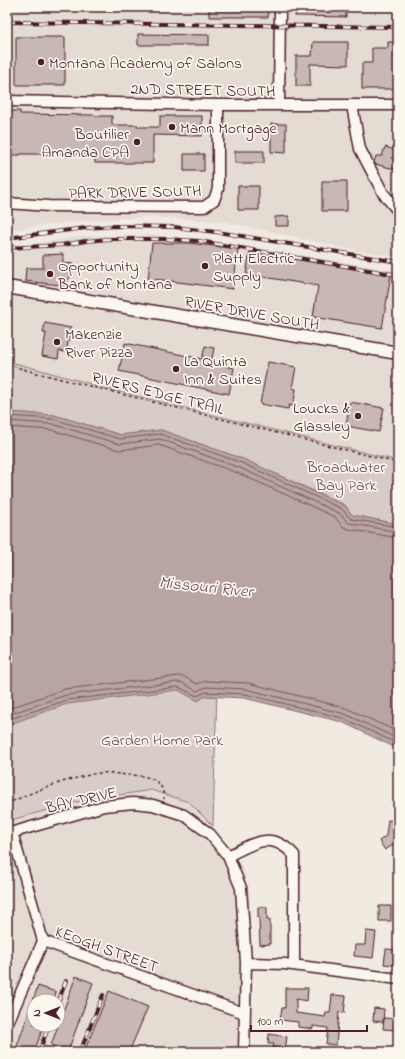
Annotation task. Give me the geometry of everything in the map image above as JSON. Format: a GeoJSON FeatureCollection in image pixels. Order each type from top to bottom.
{"type":"FeatureCollection","features":[{"type":"Feature","properties":{"kind":"main road","name":"RIVER DRIVE SOUTH"},"geometry":{"type":"LineString","coordinates":[[7,286],[398,353]]}},
{"type":"Feature","properties":{"kind":"street"},"geometry":{"type":"LineString","coordinates":[[279,105],[280,7]]}},
{"type":"Feature","properties":{"kind":"street","name":"2ND STREET SOUTH"},"geometry":{"type":"LineString","coordinates":[[7,101],[218,105],[398,105]]}},
{"type":"Feature","properties":{"kind":"street","name":"PARK DRIVE SOUTH"},"geometry":{"type":"LineString","coordinates":[[7,203],[49,206],[204,207],[214,200],[218,189],[218,105]]}},
{"type":"Feature","properties":{"kind":"street"},"geometry":{"type":"LineString","coordinates":[[352,105],[360,149],[383,193],[398,211]]}},
{"type":"Feature","properties":{"kind":"street","name":"BAY DRIVE"},"geometry":{"type":"LineString","coordinates":[[9,833],[104,806],[133,803],[153,805],[184,815],[210,834],[228,856],[241,888],[246,963],[244,1052]]}},
{"type":"Feature","properties":{"kind":"street","name":"KEOGH STREET"},"geometry":{"type":"LineString","coordinates":[[9,833],[43,941],[244,1013]]}},
{"type":"Feature","properties":{"kind":"street"},"geometry":{"type":"LineString","coordinates":[[228,856],[256,842],[272,840],[286,847],[294,855],[294,965]]}},
{"type":"Feature","properties":{"kind":"street"},"geometry":{"type":"LineString","coordinates":[[7,1022],[43,941]]}},
{"type":"Feature","properties":{"kind":"street"},"geometry":{"type":"LineString","coordinates":[[246,963],[294,965],[398,979]]}},
{"type":"Feature","properties":{"kind":"path","name":"RIVERS EDGE TRAIL"},"geometry":{"type":"LineString","coordinates":[[7,364],[40,374],[398,463]]}},
{"type":"Feature","properties":{"kind":"path"},"geometry":{"type":"LineString","coordinates":[[7,804],[31,793],[73,778],[101,773],[142,776],[152,779],[159,784],[164,792],[162,808]]}},
{"type":"Feature","properties":{"kind":"shaded area"},"geometry":{"type":"Polygon","coordinates":[[[7,7],[398,7],[398,257],[355,250],[221,221],[147,217],[78,221],[7,230],[7,7]]]}},
{"type":"Feature","properties":{"kind":"shaded area"},"geometry":{"type":"Polygon","coordinates":[[[158,235],[240,245],[398,271],[398,461],[117,391],[7,361],[7,248],[84,236],[158,235]]]}},
{"type":"Feature","properties":{"kind":"shaded area"},"geometry":{"type":"Polygon","coordinates":[[[151,790],[189,802],[213,826],[242,866],[250,898],[250,1052],[7,1052],[7,821],[81,801],[151,790]]]}},
{"type":"Feature","properties":{"kind":"green space","name":"Broadwater Bay Park"},"geometry":{"type":"Polygon","coordinates":[[[7,361],[117,391],[398,461],[398,524],[352,515],[345,505],[243,459],[161,430],[121,435],[54,415],[7,412],[7,361]]]}},
{"type":"Feature","properties":{"kind":"green space","name":"Garden Home Park"},"geometry":{"type":"Polygon","coordinates":[[[145,684],[217,690],[213,826],[189,802],[151,790],[81,801],[7,821],[7,718],[145,684]]]}},
{"type":"Feature","properties":{"kind":"water","name":"Missouri River"},"geometry":{"type":"Polygon","coordinates":[[[7,412],[54,415],[121,435],[161,430],[243,459],[345,506],[352,515],[398,524],[398,749],[342,722],[244,698],[206,696],[198,701],[178,690],[67,704],[7,725],[7,412]]]}},
{"type":"Feature","properties":{"kind":"building"},"geometry":{"type":"Polygon","coordinates":[[[209,7],[268,7],[268,17],[209,17],[209,7]]]}},
{"type":"Feature","properties":{"kind":"building"},"geometry":{"type":"Polygon","coordinates":[[[296,7],[346,7],[346,17],[295,16],[296,7]]]}},
{"type":"Feature","properties":{"kind":"building"},"geometry":{"type":"Polygon","coordinates":[[[138,34],[209,35],[209,45],[138,45],[138,34]]]}},
{"type":"Feature","properties":{"kind":"building"},"geometry":{"type":"Polygon","coordinates":[[[16,37],[65,37],[65,85],[16,85],[16,37]]]}},
{"type":"Feature","properties":{"kind":"building"},"geometry":{"type":"Polygon","coordinates":[[[313,42],[348,42],[348,65],[310,64],[310,86],[296,86],[296,56],[312,56],[313,42]]]}},
{"type":"Feature","properties":{"kind":"building"},"geometry":{"type":"Polygon","coordinates":[[[388,42],[398,42],[398,89],[362,89],[362,63],[372,63],[372,48],[388,48],[388,42]]]}},
{"type":"Feature","properties":{"kind":"building"},"geometry":{"type":"Polygon","coordinates":[[[7,111],[20,111],[20,114],[112,116],[112,125],[138,125],[138,127],[160,127],[160,116],[202,116],[202,136],[153,135],[153,163],[95,163],[95,154],[7,155],[7,111]]]}},
{"type":"Feature","properties":{"kind":"building"},"geometry":{"type":"Polygon","coordinates":[[[271,124],[286,124],[286,153],[271,152],[271,124]]]}},
{"type":"Feature","properties":{"kind":"building"},"geometry":{"type":"Polygon","coordinates":[[[385,147],[398,151],[398,170],[375,164],[374,162],[376,156],[382,156],[385,147]]]}},
{"type":"Feature","properties":{"kind":"building"},"geometry":{"type":"Polygon","coordinates":[[[235,151],[264,151],[264,163],[235,163],[235,151]]]}},
{"type":"Feature","properties":{"kind":"building"},"geometry":{"type":"Polygon","coordinates":[[[184,154],[204,154],[204,171],[184,171],[184,154]]]}},
{"type":"Feature","properties":{"kind":"building"},"geometry":{"type":"Polygon","coordinates":[[[322,181],[347,181],[347,211],[322,211],[322,181]]]}},
{"type":"Feature","properties":{"kind":"building"},"geometry":{"type":"Polygon","coordinates":[[[238,186],[259,186],[259,210],[238,210],[238,186]]]}},
{"type":"Feature","properties":{"kind":"building"},"geometry":{"type":"Polygon","coordinates":[[[289,216],[289,226],[275,226],[275,217],[289,216]]]}},
{"type":"Feature","properties":{"kind":"building"},"geometry":{"type":"Polygon","coordinates":[[[152,243],[189,243],[238,249],[233,289],[154,279],[153,281],[148,280],[152,243]]]}},
{"type":"Feature","properties":{"kind":"building"},"geometry":{"type":"Polygon","coordinates":[[[250,252],[391,275],[382,328],[313,317],[318,286],[246,274],[250,252]]]}},
{"type":"Feature","properties":{"kind":"building"},"geometry":{"type":"Polygon","coordinates":[[[63,254],[63,263],[73,264],[72,275],[67,281],[69,286],[25,281],[26,268],[43,268],[43,255],[63,254]]]}},
{"type":"Feature","properties":{"kind":"building","name":"Makenzie River Pizza"},"geometry":{"type":"Polygon","coordinates":[[[45,323],[71,328],[66,352],[59,351],[58,359],[42,356],[46,333],[43,333],[45,323]]]}},
{"type":"Feature","properties":{"kind":"building","name":"La Quinta Inn & Suites"},"geometry":{"type":"Polygon","coordinates":[[[125,343],[202,359],[205,346],[214,348],[211,363],[234,368],[229,394],[119,371],[125,343]]]}},
{"type":"Feature","properties":{"kind":"building"},"geometry":{"type":"Polygon","coordinates":[[[268,362],[296,367],[292,388],[296,389],[293,406],[289,405],[288,409],[260,404],[268,362]]]}},
{"type":"Feature","properties":{"kind":"building"},"geometry":{"type":"Polygon","coordinates":[[[350,402],[384,408],[379,432],[346,426],[350,402]]]}},
{"type":"Feature","properties":{"kind":"building"},"geometry":{"type":"Polygon","coordinates":[[[388,820],[398,821],[398,842],[385,850],[379,841],[386,836],[388,820]]]}},
{"type":"Feature","properties":{"kind":"building"},"geometry":{"type":"Polygon","coordinates":[[[379,906],[391,906],[391,921],[379,921],[379,906]]]}},
{"type":"Feature","properties":{"kind":"building"},"geometry":{"type":"Polygon","coordinates":[[[258,907],[267,907],[267,920],[270,920],[270,944],[260,945],[258,907]]]}},
{"type":"Feature","properties":{"kind":"building"},"geometry":{"type":"Polygon","coordinates":[[[366,931],[376,932],[373,958],[354,956],[355,945],[365,945],[366,931]]]}},
{"type":"Feature","properties":{"kind":"building"},"geometry":{"type":"Polygon","coordinates":[[[386,949],[396,950],[394,965],[384,964],[386,949]]]}},
{"type":"Feature","properties":{"kind":"building"},"geometry":{"type":"Polygon","coordinates":[[[76,976],[93,983],[68,1051],[51,1045],[55,1033],[66,1033],[66,1004],[76,976]]]}},
{"type":"Feature","properties":{"kind":"building"},"geometry":{"type":"Polygon","coordinates":[[[38,986],[56,992],[56,993],[36,993],[38,986]]]}},
{"type":"Feature","properties":{"kind":"building"},"geometry":{"type":"Polygon","coordinates":[[[285,988],[308,988],[307,1001],[296,999],[296,1013],[325,1017],[326,1013],[330,1013],[332,995],[346,996],[344,1013],[339,1012],[336,1045],[326,1044],[328,1028],[313,1026],[313,1029],[298,1027],[298,1022],[280,1020],[282,1008],[285,1008],[285,988]]]}},
{"type":"Feature","properties":{"kind":"building"},"geometry":{"type":"Polygon","coordinates":[[[109,991],[148,1007],[129,1052],[84,1052],[109,991]]]}},
{"type":"Feature","properties":{"kind":"building"},"geometry":{"type":"Polygon","coordinates":[[[374,1008],[384,1009],[383,1022],[373,1021],[374,1008]]]}},
{"type":"Feature","properties":{"kind":"building"},"geometry":{"type":"Polygon","coordinates":[[[384,1018],[396,1019],[398,1022],[398,1030],[383,1029],[384,1018]]]}},
{"type":"Feature","properties":{"kind":"building"},"geometry":{"type":"Polygon","coordinates":[[[26,1020],[26,1033],[41,1033],[34,1052],[15,1052],[26,1020]]]}},
{"type":"Feature","properties":{"kind":"building"},"geometry":{"type":"Polygon","coordinates":[[[269,1034],[287,1037],[285,1050],[273,1048],[274,1044],[268,1044],[269,1034]]]}},
{"type":"Feature","properties":{"kind":"railway"},"geometry":{"type":"LineString","coordinates":[[7,22],[398,27]]}},
{"type":"Feature","properties":{"kind":"railway"},"geometry":{"type":"LineString","coordinates":[[7,238],[86,228],[115,226],[174,227],[224,233],[398,262]]}},
{"type":"Feature","properties":{"kind":"railway"},"geometry":{"type":"LineString","coordinates":[[7,248],[62,245],[109,239],[165,239],[199,241],[398,275]]}},
{"type":"Feature","properties":{"kind":"railway"},"geometry":{"type":"LineString","coordinates":[[61,993],[66,981]]}},
{"type":"Feature","properties":{"kind":"railway"},"geometry":{"type":"LineString","coordinates":[[80,1052],[103,995]]}},
{"type":"Feature","properties":{"kind":"railway"},"geometry":{"type":"LineString","coordinates":[[39,1052],[46,1033]]}},
{"type":"Feature","properties":{"kind":"place","name":"Montana Academy of Salons"},"geometry":{"type":"Point","coordinates":[41,62]}},
{"type":"Feature","properties":{"kind":"place","name":"Mann Mortgage"},"geometry":{"type":"Point","coordinates":[172,127]}},
{"type":"Feature","properties":{"kind":"place","name":"Boutilier Amanda CPA"},"geometry":{"type":"Point","coordinates":[137,142]}},
{"type":"Feature","properties":{"kind":"place","name":"Platt Electric Supply"},"geometry":{"type":"Point","coordinates":[205,266]}},
{"type":"Feature","properties":{"kind":"place","name":"Opportunity Bank of Montana"},"geometry":{"type":"Point","coordinates":[50,274]}},
{"type":"Feature","properties":{"kind":"place","name":"Makenzie River Pizza"},"geometry":{"type":"Point","coordinates":[57,342]}},
{"type":"Feature","properties":{"kind":"place","name":"La Quinta Inn & Suites"},"geometry":{"type":"Point","coordinates":[176,369]}},
{"type":"Feature","properties":{"kind":"place","name":"Loucks & Glassley"},"geometry":{"type":"Point","coordinates":[358,416]}}]}
